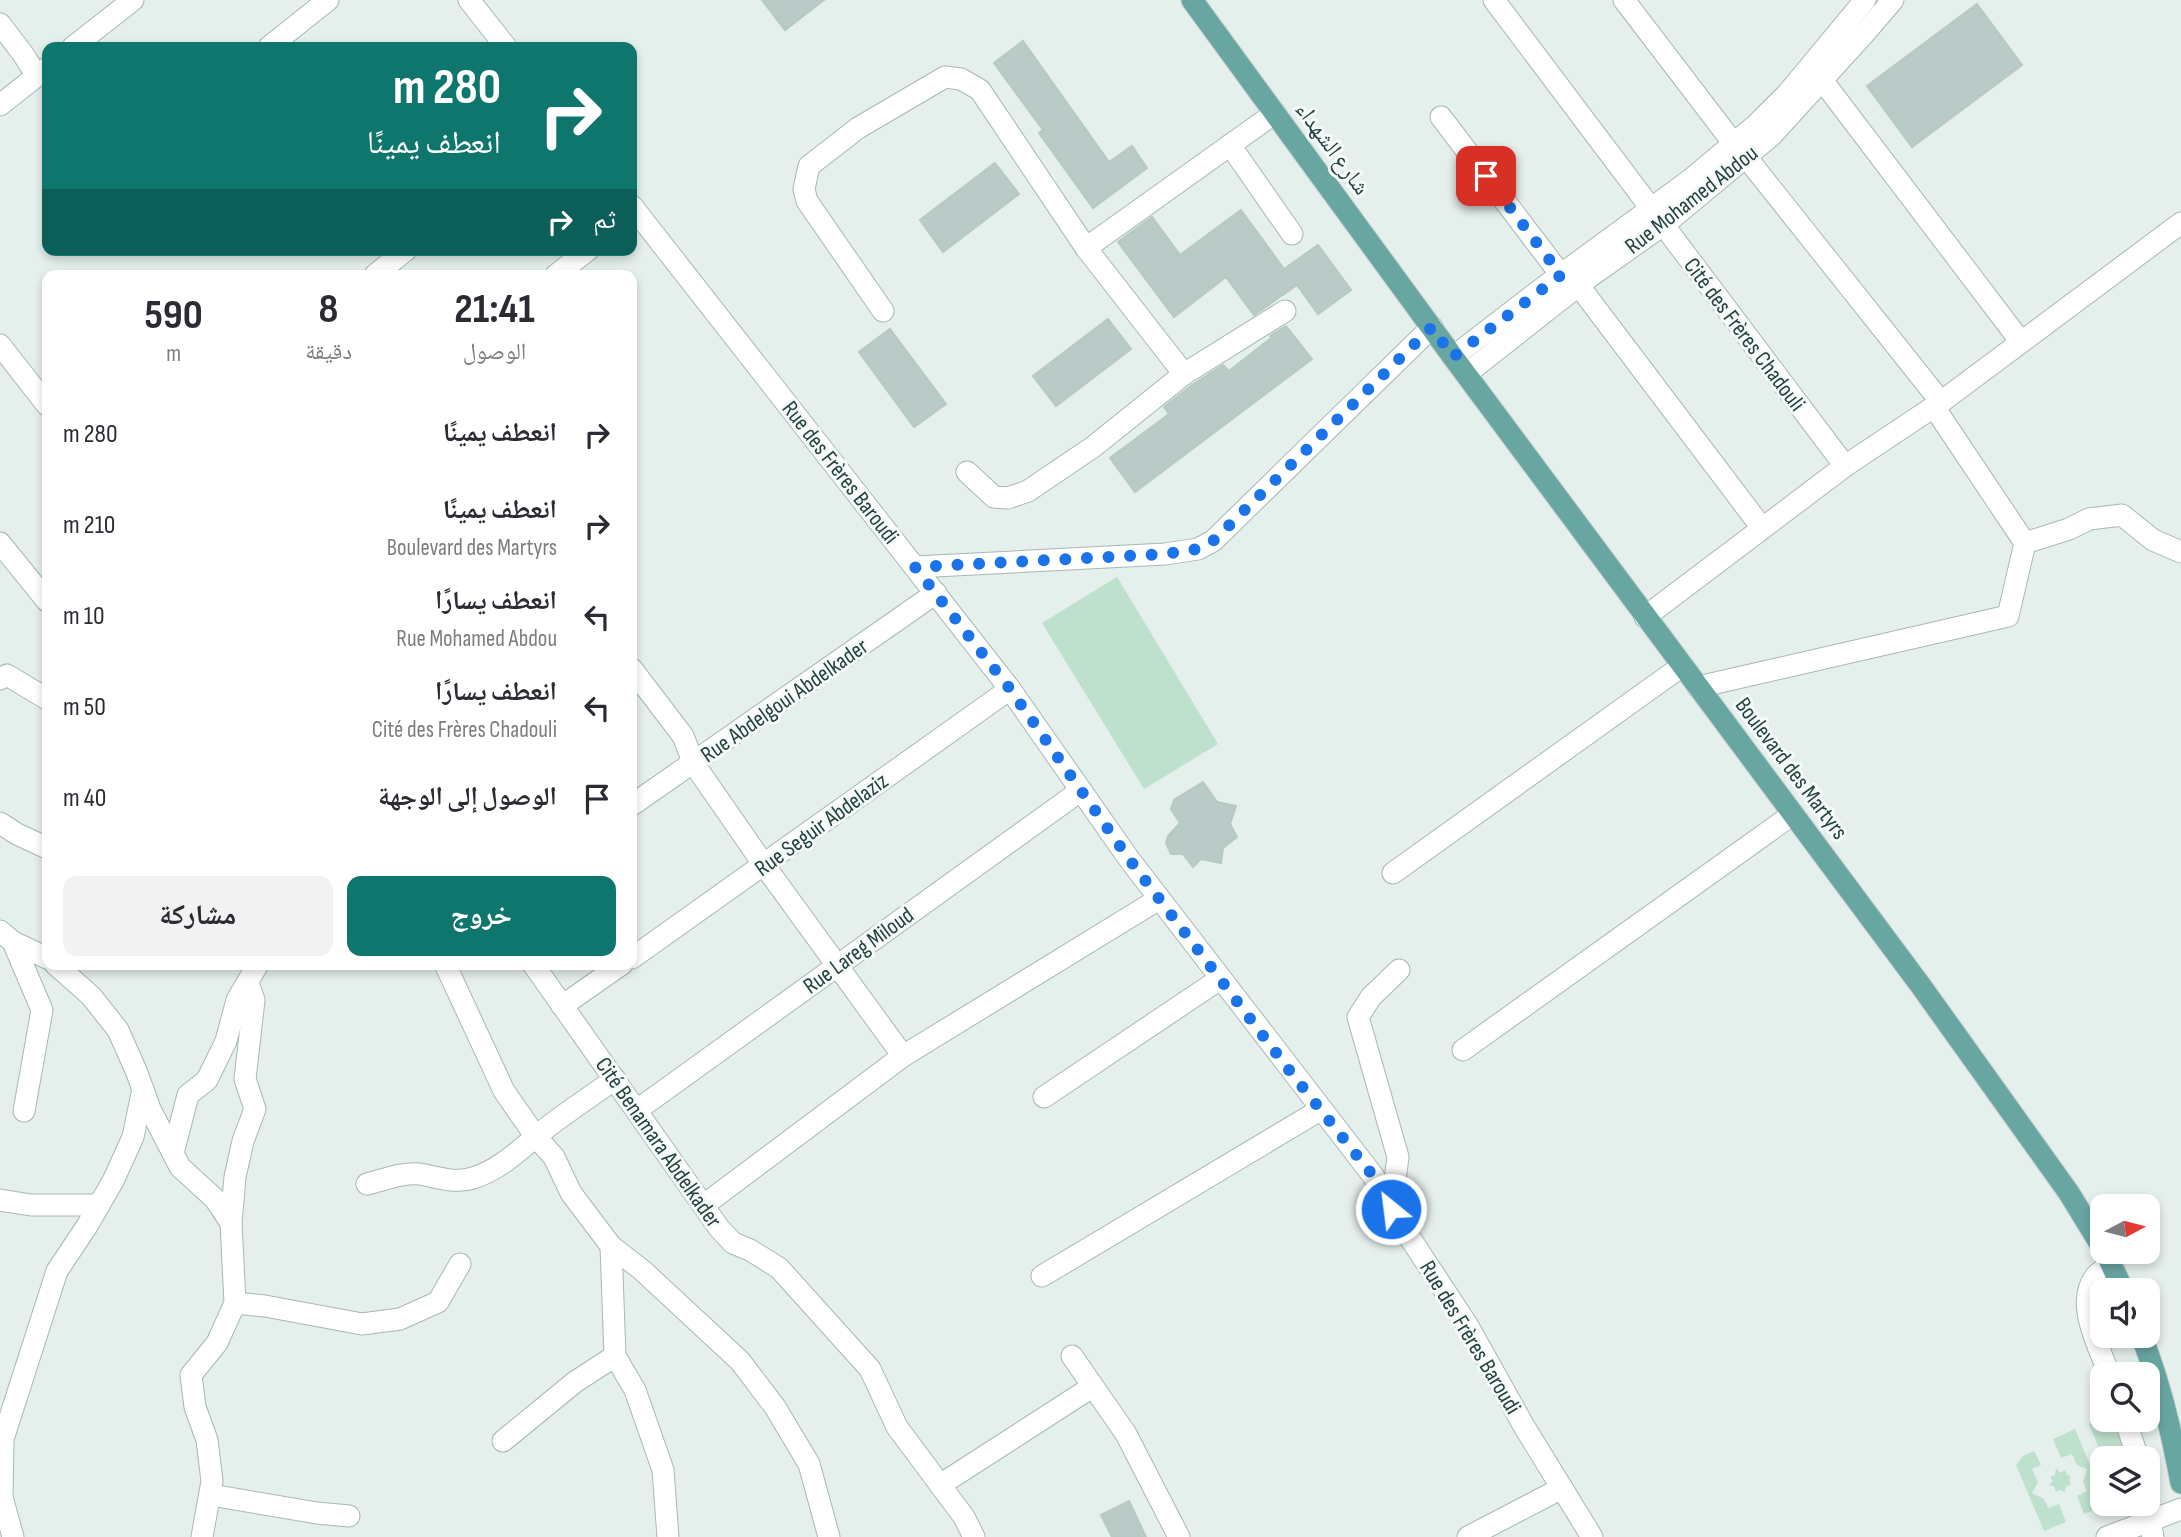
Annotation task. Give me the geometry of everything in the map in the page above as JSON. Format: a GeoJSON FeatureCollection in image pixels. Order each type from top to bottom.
{"type":"FeatureCollection","features":[{"type":"Feature","properties":{"kind":"main road","name":"شارع الشهداء"},"geometry":{"type":"LineString","coordinates":[[1192,0],[1432,327]]}},
{"type":"Feature","properties":{"kind":"main road","name":"Boulevard des Martyrs"},"geometry":{"type":"LineString","coordinates":[[1432,327],[1921,986],[2068,1193],[2090,1228]]}},
{"type":"Feature","properties":{"kind":"main road"},"geometry":{"type":"LineString","coordinates":[[2146,1348],[2175,1451],[2181,1483]]}},
{"type":"Feature","properties":{"kind":"street"},"geometry":{"type":"LineString","coordinates":[[79,42],[133,0]]}},
{"type":"Feature","properties":{"kind":"street"},"geometry":{"type":"LineString","coordinates":[[275,42],[328,0]]}},
{"type":"Feature","properties":{"kind":"street"},"geometry":{"type":"LineString","coordinates":[[469,0],[502,42]]}},
{"type":"Feature","properties":{"kind":"street","name":"Cité des Frères Chadouli"},"geometry":{"type":"LineString","coordinates":[[1494,0],[1845,466]]}},
{"type":"Feature","properties":{"kind":"street"},"geometry":{"type":"LineString","coordinates":[[1624,0],[1938,404],[2025,543],[2008,617],[1698,687]]}},
{"type":"Feature","properties":{"kind":"street","name":"Rue Mohamed Abdou"},"geometry":{"type":"LineString","coordinates":[[1740,150],[1757,124],[1788,93],[1865,0]]}},
{"type":"Feature","properties":{"kind":"street","name":"Rue Mohamed Abdou"},"geometry":{"type":"LineString","coordinates":[[1460,365],[1740,150],[1770,136],[1893,0]]}},
{"type":"Feature","properties":{"kind":"street"},"geometry":{"type":"LineString","coordinates":[[0,24],[23,54],[42,72],[0,105]]}},
{"type":"Feature","properties":{"kind":"street"},"geometry":{"type":"LineString","coordinates":[[883,311],[807,201],[804,189],[809,166],[858,128],[945,77],[961,79],[980,90],[1086,248],[1184,374]]}},
{"type":"Feature","properties":{"kind":"street"},"geometry":{"type":"LineString","coordinates":[[1822,80],[2021,342]]}},
{"type":"Feature","properties":{"kind":"street"},"geometry":{"type":"LineString","coordinates":[[1086,248],[1275,113]]}},
{"type":"Feature","properties":{"kind":"street"},"geometry":{"type":"LineString","coordinates":[[1441,117],[1762,528]]}},
{"type":"Feature","properties":{"kind":"street"},"geometry":{"type":"LineString","coordinates":[[1230,145],[1292,234]]}},
{"type":"Feature","properties":{"kind":"street","name":"Rue des Frères Baroudi"},"geometry":{"type":"LineString","coordinates":[[637,217],[1010,689],[1080,792],[1159,899],[1374,1177],[1391,1209],[1468,1326],[1525,1428],[1592,1537]]}},
{"type":"Feature","properties":{"kind":"street"},"geometry":{"type":"LineString","coordinates":[[1645,617],[1845,466],[1938,404],[2181,223]]}},
{"type":"Feature","properties":{"kind":"street"},"geometry":{"type":"LineString","coordinates":[[381,270],[399,256]]}},
{"type":"Feature","properties":{"kind":"street"},"geometry":{"type":"LineString","coordinates":[[562,270],[580,256]]}},
{"type":"Feature","properties":{"kind":"street"},"geometry":{"type":"LineString","coordinates":[[967,472],[994,497],[1008,498],[1028,491],[1093,447],[1184,374],[1285,311]]}},
{"type":"Feature","properties":{"kind":"street"},"geometry":{"type":"LineString","coordinates":[[915,567],[1165,554],[1198,549],[1213,541],[1432,327]]}},
{"type":"Feature","properties":{"kind":"street"},"geometry":{"type":"LineString","coordinates":[[0,345],[42,399]]}},
{"type":"Feature","properties":{"kind":"street"},"geometry":{"type":"LineString","coordinates":[[2025,543],[2089,519],[2122,514],[2152,540],[2181,552]]}},
{"type":"Feature","properties":{"kind":"street"},"geometry":{"type":"LineString","coordinates":[[0,542],[42,595]]}},
{"type":"Feature","properties":{"kind":"street","name":"Rue Abdelgoui Abdelkader"},"geometry":{"type":"LineString","coordinates":[[637,802],[936,593]]}},
{"type":"Feature","properties":{"kind":"street"},"geometry":{"type":"LineString","coordinates":[[1393,873],[1682,666]]}},
{"type":"Feature","properties":{"kind":"street"},"geometry":{"type":"LineString","coordinates":[[0,679],[7,675],[42,696]]}},
{"type":"Feature","properties":{"kind":"street"},"geometry":{"type":"LineString","coordinates":[[637,676],[683,736],[694,764],[764,865],[903,1056]]}},
{"type":"Feature","properties":{"kind":"street","name":"Rue Seguir Abdelaziz"},"geometry":{"type":"LineString","coordinates":[[637,954],[1010,689]]}},
{"type":"Feature","properties":{"kind":"street","name":"Rue Lareg Miloud"},"geometry":{"type":"LineString","coordinates":[[637,1110],[1080,792]]}},
{"type":"Feature","properties":{"kind":"street"},"geometry":{"type":"LineString","coordinates":[[1463,1050],[1793,814]]}},
{"type":"Feature","properties":{"kind":"street"},"geometry":{"type":"LineString","coordinates":[[0,823],[42,846]]}},
{"type":"Feature","properties":{"kind":"street"},"geometry":{"type":"LineString","coordinates":[[704,1205],[903,1056],[1159,899]]}},
{"type":"Feature","properties":{"kind":"street"},"geometry":{"type":"LineString","coordinates":[[7,936],[42,955]]}},
{"type":"Feature","properties":{"kind":"street"},"geometry":{"type":"LineString","coordinates":[[7,936],[43,1010],[24,1111]]}},
{"type":"Feature","properties":{"kind":"street"},"geometry":{"type":"LineString","coordinates":[[62,970],[91,996],[118,1030],[150,1109],[180,1167],[215,1199],[231,1223]]}},
{"type":"Feature","properties":{"kind":"street"},"geometry":{"type":"LineString","coordinates":[[448,970],[504,1091],[536,1137],[554,1157],[571,1193],[611,1246],[642,1270],[740,1361],[775,1407],[809,1464],[830,1537]]}},
{"type":"Feature","properties":{"kind":"street","name":"Cité Benamara Abdelkader"},"geometry":{"type":"LineString","coordinates":[[537,970],[719,1228],[733,1244],[750,1250],[779,1268],[870,1369],[897,1427],[964,1517],[974,1537]]}},
{"type":"Feature","properties":{"kind":"street"},"geometry":{"type":"LineString","coordinates":[[562,1006],[613,970]]}},
{"type":"Feature","properties":{"kind":"street"},"geometry":{"type":"LineString","coordinates":[[1391,1209],[1398,1157],[1358,1017],[1371,997],[1399,970]]}},
{"type":"Feature","properties":{"kind":"street"},"geometry":{"type":"LineString","coordinates":[[173,1153],[188,1095],[208,1080],[226,1041],[237,1000],[253,973]]}},
{"type":"Feature","properties":{"kind":"street"},"geometry":{"type":"LineString","coordinates":[[202,1537],[212,1481],[206,1440],[195,1407],[191,1375],[217,1343],[235,1303],[231,1223],[235,1177],[243,1140],[255,1109],[245,1079],[254,1000],[253,973]]}},
{"type":"Feature","properties":{"kind":"street"},"geometry":{"type":"LineString","coordinates":[[1044,1097],[1220,979]]}},
{"type":"Feature","properties":{"kind":"street"},"geometry":{"type":"LineString","coordinates":[[367,1184],[405,1174],[419,1174],[443,1180],[471,1179],[492,1170],[522,1150],[615,1079]]}},
{"type":"Feature","properties":{"kind":"street"},"geometry":{"type":"LineString","coordinates":[[13,1537],[2,1497],[3,1439],[57,1271],[99,1205],[133,1137],[143,1089]]}},
{"type":"Feature","properties":{"kind":"street"},"geometry":{"type":"LineString","coordinates":[[1042,1276],[1321,1110]]}},
{"type":"Feature","properties":{"kind":"street"},"geometry":{"type":"LineString","coordinates":[[0,1200],[31,1205],[99,1205]]}},
{"type":"Feature","properties":{"kind":"street"},"geometry":{"type":"LineString","coordinates":[[611,1246],[615,1356],[635,1390],[663,1470],[668,1537]]}},
{"type":"Feature","properties":{"kind":"street"},"geometry":{"type":"LineString","coordinates":[[235,1303],[362,1324],[400,1320],[438,1302],[460,1264]]}},
{"type":"Feature","properties":{"kind":"street"},"geometry":{"type":"LineString","coordinates":[[2101,1264],[2086,1297],[2105,1362]]}},
{"type":"Feature","properties":{"kind":"street"},"geometry":{"type":"LineString","coordinates":[[503,1441],[575,1382],[615,1356]]}},
{"type":"Feature","properties":{"kind":"street"},"geometry":{"type":"LineString","coordinates":[[1072,1356],[1126,1434],[1178,1537]]}},
{"type":"Feature","properties":{"kind":"street"},"geometry":{"type":"LineString","coordinates":[[940,1485],[1092,1387]]}},
{"type":"Feature","properties":{"kind":"street"},"geometry":{"type":"LineString","coordinates":[[1468,1537],[1562,1488]]}},
{"type":"Feature","properties":{"kind":"street"},"geometry":{"type":"LineString","coordinates":[[211,1495],[349,1516]]}},
{"type":"Feature","properties":{"kind":"street"},"geometry":{"type":"LineString","coordinates":[[2107,1537],[2181,1509]]}},
{"type":"Feature","properties":{"kind":"green space"},"geometry":{"type":"Polygon","coordinates":[[[1117,577],[1218,744],[1144,789],[1042,623],[1117,577]]]}},
{"type":"Feature","properties":{"kind":"green space"},"geometry":{"type":"Polygon","coordinates":[[[2075,1429],[2090,1465],[2090,1512],[2084,1514],[2077,1496],[2087,1491],[2083,1481],[2087,1469],[2077,1465],[2072,1454],[2061,1458],[2053,1439],[2075,1429]]]}},
{"type":"Feature","properties":{"kind":"green space"},"geometry":{"type":"Polygon","coordinates":[[[2092,1432],[2117,1432],[2122,1446],[2098,1446],[2092,1432]]]}},
{"type":"Feature","properties":{"kind":"green space"},"geometry":{"type":"Polygon","coordinates":[[[2034,1451],[2041,1465],[2032,1469],[2038,1482],[2032,1493],[2044,1499],[2048,1508],[2059,1504],[2066,1522],[2044,1531],[2016,1465],[2023,1456],[2034,1451]]]}},
{"type":"Feature","properties":{"kind":"green space"},"geometry":{"type":"Polygon","coordinates":[[[2056,1468],[2060,1473],[2065,1470],[2067,1475],[2071,1476],[2071,1485],[2066,1486],[2065,1492],[2056,1492],[2054,1486],[2049,1485],[2053,1481],[2050,1477],[2055,1475],[2056,1468]]]}},
{"type":"Feature","properties":{"kind":"building"},"geometry":{"type":"Polygon","coordinates":[[[762,0],[824,0],[785,30],[762,0]]]}},
{"type":"Feature","properties":{"kind":"building"},"geometry":{"type":"Polygon","coordinates":[[[1977,4],[2022,65],[1912,147],[1867,86],[1977,4]]]}},
{"type":"Feature","properties":{"kind":"building"},"geometry":{"type":"Polygon","coordinates":[[[1023,41],[1109,162],[1132,146],[1147,168],[1093,208],[1039,133],[1043,130],[994,63],[1023,41]]]}},
{"type":"Feature","properties":{"kind":"building"},"geometry":{"type":"Polygon","coordinates":[[[995,163],[1019,194],[943,252],[920,220],[995,163]]]}},
{"type":"Feature","properties":{"kind":"building"},"geometry":{"type":"Polygon","coordinates":[[[1241,210],[1284,269],[1318,245],[1351,290],[1318,314],[1297,285],[1254,315],[1226,277],[1174,317],[1118,242],[1152,217],[1180,255],[1241,210]]]}},
{"type":"Feature","properties":{"kind":"building"},"geometry":{"type":"Polygon","coordinates":[[[1108,319],[1131,349],[1056,406],[1033,376],[1108,319]]]}},
{"type":"Feature","properties":{"kind":"building"},"geometry":{"type":"Polygon","coordinates":[[[1286,326],[1312,359],[1135,492],[1110,458],[1169,414],[1164,407],[1192,385],[1223,365],[1229,371],[1286,326]]]}},
{"type":"Feature","properties":{"kind":"building"},"geometry":{"type":"Polygon","coordinates":[[[890,329],[946,404],[914,427],[859,352],[890,329]]]}},
{"type":"Feature","properties":{"kind":"building"},"geometry":{"type":"Polygon","coordinates":[[[1203,782],[1217,802],[1236,806],[1230,824],[1237,837],[1223,848],[1221,863],[1201,859],[1193,867],[1183,854],[1171,854],[1166,843],[1168,836],[1180,823],[1171,809],[1174,800],[1203,782]]]}},
{"type":"Feature","properties":{"kind":"building"},"geometry":{"type":"Polygon","coordinates":[[[1129,1501],[1146,1537],[1112,1537],[1101,1515],[1129,1501]]]}},
{"type":"Feature","properties":{"kind":"route"},"geometry":{"type":"LineString","coordinates":[[1391,1209],[1374,1177],[1129,859],[1010,689],[915,567],[1182,553],[1213,541],[1432,327],[1453,357],[1561,275],[1486,176]]}}]}
